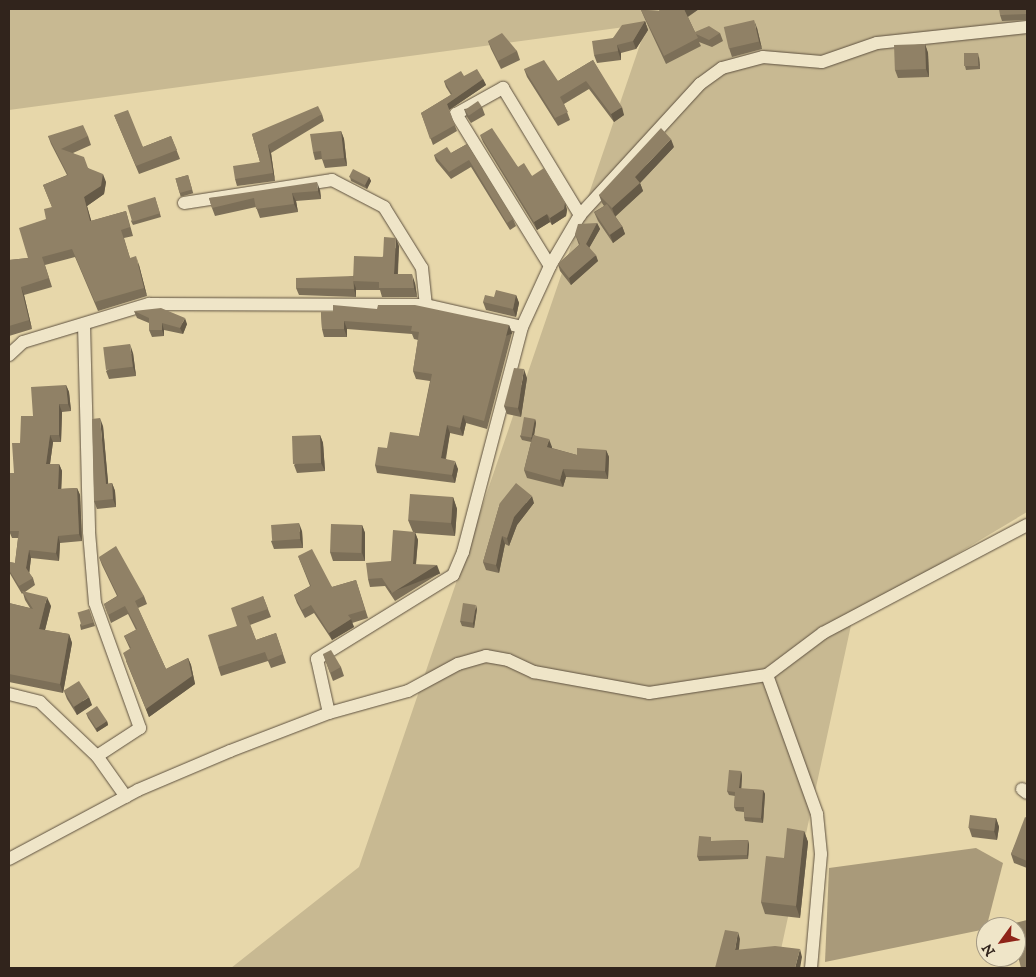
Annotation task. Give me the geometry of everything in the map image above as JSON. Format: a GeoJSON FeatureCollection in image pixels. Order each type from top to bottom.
{"type":"FeatureCollection","features":[{"type":"Feature","properties":{"kind":"street"},"geometry":{"type":"LineString","coordinates":[[329,713],[317,659],[453,575],[463,552],[522,327],[550,266],[580,215],[700,84],[722,68],[763,58],[822,62],[877,43],[1027,27]]}},
{"type":"Feature","properties":{"kind":"street"},"geometry":{"type":"LineString","coordinates":[[550,266],[456,114],[504,88],[580,215]]}},
{"type":"Feature","properties":{"kind":"street"},"geometry":{"type":"LineString","coordinates":[[184,203],[332,180],[384,207],[422,268],[426,305]]}},
{"type":"Feature","properties":{"kind":"street"},"geometry":{"type":"LineString","coordinates":[[9,354],[22,342],[149,304],[426,305],[522,327]]}},
{"type":"Feature","properties":{"kind":"street"},"geometry":{"type":"LineString","coordinates":[[84,324],[88,513],[95,602],[140,728],[97,756]]}},
{"type":"Feature","properties":{"kind":"street"},"geometry":{"type":"LineString","coordinates":[[9,859],[126,797],[278,730],[329,713],[408,691],[458,664],[486,656],[508,660],[534,672],[649,693],[767,675],[823,633],[1027,525]]}},
{"type":"Feature","properties":{"kind":"street"},"geometry":{"type":"LineString","coordinates":[[767,675],[817,814],[821,854],[811,968]]}},
{"type":"Feature","properties":{"kind":"street"},"geometry":{"type":"LineString","coordinates":[[9,694],[40,702],[97,756],[126,797]]}},
{"type":"Feature","properties":{"kind":"shaded area"},"geometry":{"type":"Polygon","coordinates":[[[9,9],[1027,9],[1027,512],[853,616],[777,968],[231,968],[359,867],[647,24],[9,110],[9,9]]]}},
{"type":"Feature","properties":{"kind":"shaded area"},"geometry":{"type":"Polygon","coordinates":[[[976,848],[1003,863],[989,917],[976,917],[976,931],[825,962],[829,868],[976,848]]]}},
{"type":"Feature","properties":{"kind":"building"},"geometry":{"type":"Polygon","coordinates":[[[661,9],[684,9],[695,32],[709,26],[720,33],[709,40],[696,34],[698,38],[664,56],[641,10],[659,11],[661,9]]]}},
{"type":"Feature","properties":{"kind":"building"},"geometry":{"type":"Polygon","coordinates":[[[999,9],[1027,9],[1027,14],[1000,15],[999,9]]]}},
{"type":"Feature","properties":{"kind":"building"},"geometry":{"type":"Polygon","coordinates":[[[754,20],[759,41],[729,48],[724,27],[754,20]]]}},
{"type":"Feature","properties":{"kind":"building"},"geometry":{"type":"Polygon","coordinates":[[[645,21],[633,41],[617,45],[618,51],[594,55],[592,41],[613,38],[622,25],[645,21]]]}},
{"type":"Feature","properties":{"kind":"building"},"geometry":{"type":"Polygon","coordinates":[[[502,33],[517,51],[498,61],[488,41],[502,33]]]}},
{"type":"Feature","properties":{"kind":"building"},"geometry":{"type":"Polygon","coordinates":[[[925,44],[926,69],[895,70],[894,45],[925,44]]]}},
{"type":"Feature","properties":{"kind":"building"},"geometry":{"type":"Polygon","coordinates":[[[964,53],[978,53],[978,66],[964,66],[964,53]]]}},
{"type":"Feature","properties":{"kind":"building"},"geometry":{"type":"Polygon","coordinates":[[[544,60],[558,81],[593,60],[622,107],[611,114],[586,81],[560,97],[568,112],[555,118],[524,69],[544,60]]]}},
{"type":"Feature","properties":{"kind":"building"},"geometry":{"type":"Polygon","coordinates":[[[477,69],[483,79],[447,104],[455,125],[430,139],[421,113],[452,94],[444,81],[461,71],[464,76],[477,69]]]}},
{"type":"Feature","properties":{"kind":"building"},"geometry":{"type":"Polygon","coordinates":[[[478,101],[482,107],[469,116],[465,110],[478,101]]]}},
{"type":"Feature","properties":{"kind":"building"},"geometry":{"type":"Polygon","coordinates":[[[318,106],[322,114],[268,145],[273,173],[235,179],[233,166],[260,162],[252,134],[318,106]]]}},
{"type":"Feature","properties":{"kind":"building"},"geometry":{"type":"Polygon","coordinates":[[[128,110],[143,147],[171,136],[177,150],[136,166],[114,115],[128,110]]]}},
{"type":"Feature","properties":{"kind":"building"},"geometry":{"type":"Polygon","coordinates":[[[83,125],[88,136],[61,149],[84,157],[88,168],[103,174],[101,186],[84,197],[90,221],[126,211],[130,227],[121,230],[130,258],[136,256],[144,288],[95,302],[72,249],[42,257],[49,278],[21,287],[29,320],[9,326],[9,260],[28,258],[19,228],[46,219],[44,209],[52,207],[43,185],[68,175],[48,136],[83,125]]]}},
{"type":"Feature","properties":{"kind":"building"},"geometry":{"type":"Polygon","coordinates":[[[492,128],[518,167],[524,163],[532,176],[544,168],[565,203],[564,209],[550,218],[547,214],[534,222],[480,135],[492,128]]]}},
{"type":"Feature","properties":{"kind":"building"},"geometry":{"type":"Polygon","coordinates":[[[661,128],[671,139],[635,177],[640,183],[612,208],[599,195],[661,128]]]}},
{"type":"Feature","properties":{"kind":"building"},"geometry":{"type":"Polygon","coordinates":[[[341,131],[344,158],[322,160],[321,151],[313,152],[310,134],[341,131]]]}},
{"type":"Feature","properties":{"kind":"building"},"geometry":{"type":"Polygon","coordinates":[[[467,144],[513,219],[507,223],[469,160],[449,172],[434,155],[447,147],[451,153],[467,144]]]}},
{"type":"Feature","properties":{"kind":"building"},"geometry":{"type":"Polygon","coordinates":[[[353,169],[369,177],[365,185],[349,177],[353,169]]]}},
{"type":"Feature","properties":{"kind":"building"},"geometry":{"type":"Polygon","coordinates":[[[188,175],[192,189],[180,193],[176,179],[188,175]]]}},
{"type":"Feature","properties":{"kind":"building"},"geometry":{"type":"Polygon","coordinates":[[[317,182],[318,191],[292,193],[294,204],[256,209],[254,198],[212,208],[209,198],[317,182]]]}},
{"type":"Feature","properties":{"kind":"building"},"geometry":{"type":"Polygon","coordinates":[[[155,197],[160,213],[132,222],[127,205],[155,197]]]}},
{"type":"Feature","properties":{"kind":"building"},"geometry":{"type":"Polygon","coordinates":[[[607,204],[622,226],[610,235],[595,212],[607,204]]]}},
{"type":"Feature","properties":{"kind":"building"},"geometry":{"type":"Polygon","coordinates":[[[597,223],[586,244],[596,255],[569,278],[558,264],[580,244],[575,234],[578,224],[597,223]]]}},
{"type":"Feature","properties":{"kind":"building"},"geometry":{"type":"Polygon","coordinates":[[[384,237],[396,238],[394,274],[412,274],[414,288],[379,288],[379,282],[353,281],[354,256],[383,257],[384,237]]]}},
{"type":"Feature","properties":{"kind":"building"},"geometry":{"type":"Polygon","coordinates":[[[353,276],[354,289],[296,288],[296,278],[353,276]]]}},
{"type":"Feature","properties":{"kind":"building"},"geometry":{"type":"Polygon","coordinates":[[[496,290],[516,295],[513,309],[483,302],[485,295],[494,297],[496,290]]]}},
{"type":"Feature","properties":{"kind":"building"},"geometry":{"type":"Polygon","coordinates":[[[333,305],[377,309],[378,305],[415,305],[509,325],[484,421],[463,415],[460,428],[447,425],[441,458],[455,461],[452,475],[375,465],[378,447],[387,448],[390,432],[419,436],[432,374],[413,371],[419,332],[411,331],[412,326],[344,321],[344,329],[322,329],[321,312],[333,312],[333,305]]]}},
{"type":"Feature","properties":{"kind":"building"},"geometry":{"type":"Polygon","coordinates":[[[161,308],[185,318],[180,328],[162,323],[162,330],[149,330],[149,318],[134,311],[161,308]]]}},
{"type":"Feature","properties":{"kind":"building"},"geometry":{"type":"Polygon","coordinates":[[[130,344],[133,367],[106,370],[103,347],[130,344]]]}},
{"type":"Feature","properties":{"kind":"building"},"geometry":{"type":"Polygon","coordinates":[[[514,368],[524,369],[518,408],[504,406],[514,368]]]}},
{"type":"Feature","properties":{"kind":"building"},"geometry":{"type":"Polygon","coordinates":[[[66,385],[68,404],[59,404],[59,435],[50,435],[46,464],[59,464],[58,489],[77,488],[79,534],[58,536],[56,553],[29,550],[26,568],[33,578],[19,586],[9,570],[9,562],[15,563],[19,531],[9,531],[9,473],[14,473],[12,443],[20,443],[21,416],[33,416],[31,387],[66,385]]]}},
{"type":"Feature","properties":{"kind":"building"},"geometry":{"type":"Polygon","coordinates":[[[524,417],[535,419],[532,438],[521,436],[524,417]]]}},
{"type":"Feature","properties":{"kind":"building"},"geometry":{"type":"Polygon","coordinates":[[[100,418],[106,484],[112,483],[113,499],[94,501],[92,419],[100,418]]]}},
{"type":"Feature","properties":{"kind":"building"},"geometry":{"type":"Polygon","coordinates":[[[320,435],[321,463],[293,464],[292,436],[320,435]]]}},
{"type":"Feature","properties":{"kind":"building"},"geometry":{"type":"Polygon","coordinates":[[[533,435],[549,439],[547,447],[577,455],[577,448],[606,450],[605,471],[563,469],[560,480],[524,470],[533,435]]]}},
{"type":"Feature","properties":{"kind":"building"},"geometry":{"type":"Polygon","coordinates":[[[516,483],[532,496],[514,517],[507,538],[502,536],[496,565],[483,562],[500,503],[516,483]]]}},
{"type":"Feature","properties":{"kind":"building"},"geometry":{"type":"Polygon","coordinates":[[[410,494],[453,497],[451,523],[408,520],[410,494]]]}},
{"type":"Feature","properties":{"kind":"building"},"geometry":{"type":"Polygon","coordinates":[[[299,523],[300,539],[272,541],[271,525],[299,523]]]}},
{"type":"Feature","properties":{"kind":"building"},"geometry":{"type":"Polygon","coordinates":[[[331,524],[362,525],[361,553],[330,552],[331,524]]]}},
{"type":"Feature","properties":{"kind":"building"},"geometry":{"type":"Polygon","coordinates":[[[393,530],[415,532],[413,564],[437,565],[392,593],[382,578],[368,579],[366,563],[391,561],[393,530]]]}},
{"type":"Feature","properties":{"kind":"building"},"geometry":{"type":"Polygon","coordinates":[[[116,546],[144,596],[135,601],[166,669],[188,658],[192,676],[146,709],[123,653],[131,648],[124,636],[137,629],[125,606],[108,615],[104,604],[118,596],[99,557],[116,546]]]}},
{"type":"Feature","properties":{"kind":"building"},"geometry":{"type":"Polygon","coordinates":[[[312,549],[332,587],[356,580],[365,610],[348,615],[351,619],[329,633],[311,605],[302,610],[294,595],[311,586],[298,556],[312,549]]]}},
{"type":"Feature","properties":{"kind":"building"},"geometry":{"type":"Polygon","coordinates":[[[22,591],[47,597],[39,629],[69,634],[60,684],[9,674],[9,603],[33,609],[22,591]]]}},
{"type":"Feature","properties":{"kind":"building"},"geometry":{"type":"Polygon","coordinates":[[[263,596],[268,609],[247,616],[256,640],[276,633],[283,654],[268,660],[265,652],[218,667],[208,635],[237,626],[231,608],[263,596]]]}},
{"type":"Feature","properties":{"kind":"building"},"geometry":{"type":"Polygon","coordinates":[[[463,603],[476,605],[473,623],[460,621],[463,603]]]}},
{"type":"Feature","properties":{"kind":"building"},"geometry":{"type":"Polygon","coordinates":[[[89,609],[93,622],[82,626],[78,613],[89,609]]]}},
{"type":"Feature","properties":{"kind":"building"},"geometry":{"type":"Polygon","coordinates":[[[331,650],[341,667],[330,673],[323,654],[331,650]]]}},
{"type":"Feature","properties":{"kind":"building"},"geometry":{"type":"Polygon","coordinates":[[[79,681],[89,697],[74,707],[64,691],[79,681]]]}},
{"type":"Feature","properties":{"kind":"building"},"geometry":{"type":"Polygon","coordinates":[[[97,706],[107,721],[96,728],[86,713],[97,706]]]}},
{"type":"Feature","properties":{"kind":"building"},"geometry":{"type":"Polygon","coordinates":[[[729,770],[741,771],[739,788],[763,790],[761,818],[744,817],[744,807],[734,807],[735,792],[727,791],[729,770]]]}},
{"type":"Feature","properties":{"kind":"building"},"geometry":{"type":"Polygon","coordinates":[[[970,815],[996,818],[994,831],[968,828],[970,815]]]}},
{"type":"Feature","properties":{"kind":"building"},"geometry":{"type":"Polygon","coordinates":[[[1025,817],[1027,818],[1027,861],[1011,854],[1025,817]]]}},
{"type":"Feature","properties":{"kind":"building"},"geometry":{"type":"Polygon","coordinates":[[[787,828],[804,831],[796,906],[761,902],[766,856],[784,858],[787,828]]]}},
{"type":"Feature","properties":{"kind":"building"},"geometry":{"type":"Polygon","coordinates":[[[699,836],[711,837],[711,841],[748,840],[747,855],[697,856],[699,836]]]}},
{"type":"Feature","properties":{"kind":"building"},"geometry":{"type":"Polygon","coordinates":[[[1026,920],[1027,968],[1021,968],[1026,967],[1026,920]]]}},
{"type":"Feature","properties":{"kind":"building"},"geometry":{"type":"Polygon","coordinates":[[[725,930],[738,932],[735,950],[775,946],[800,949],[795,968],[715,968],[725,930]]]}}]}
